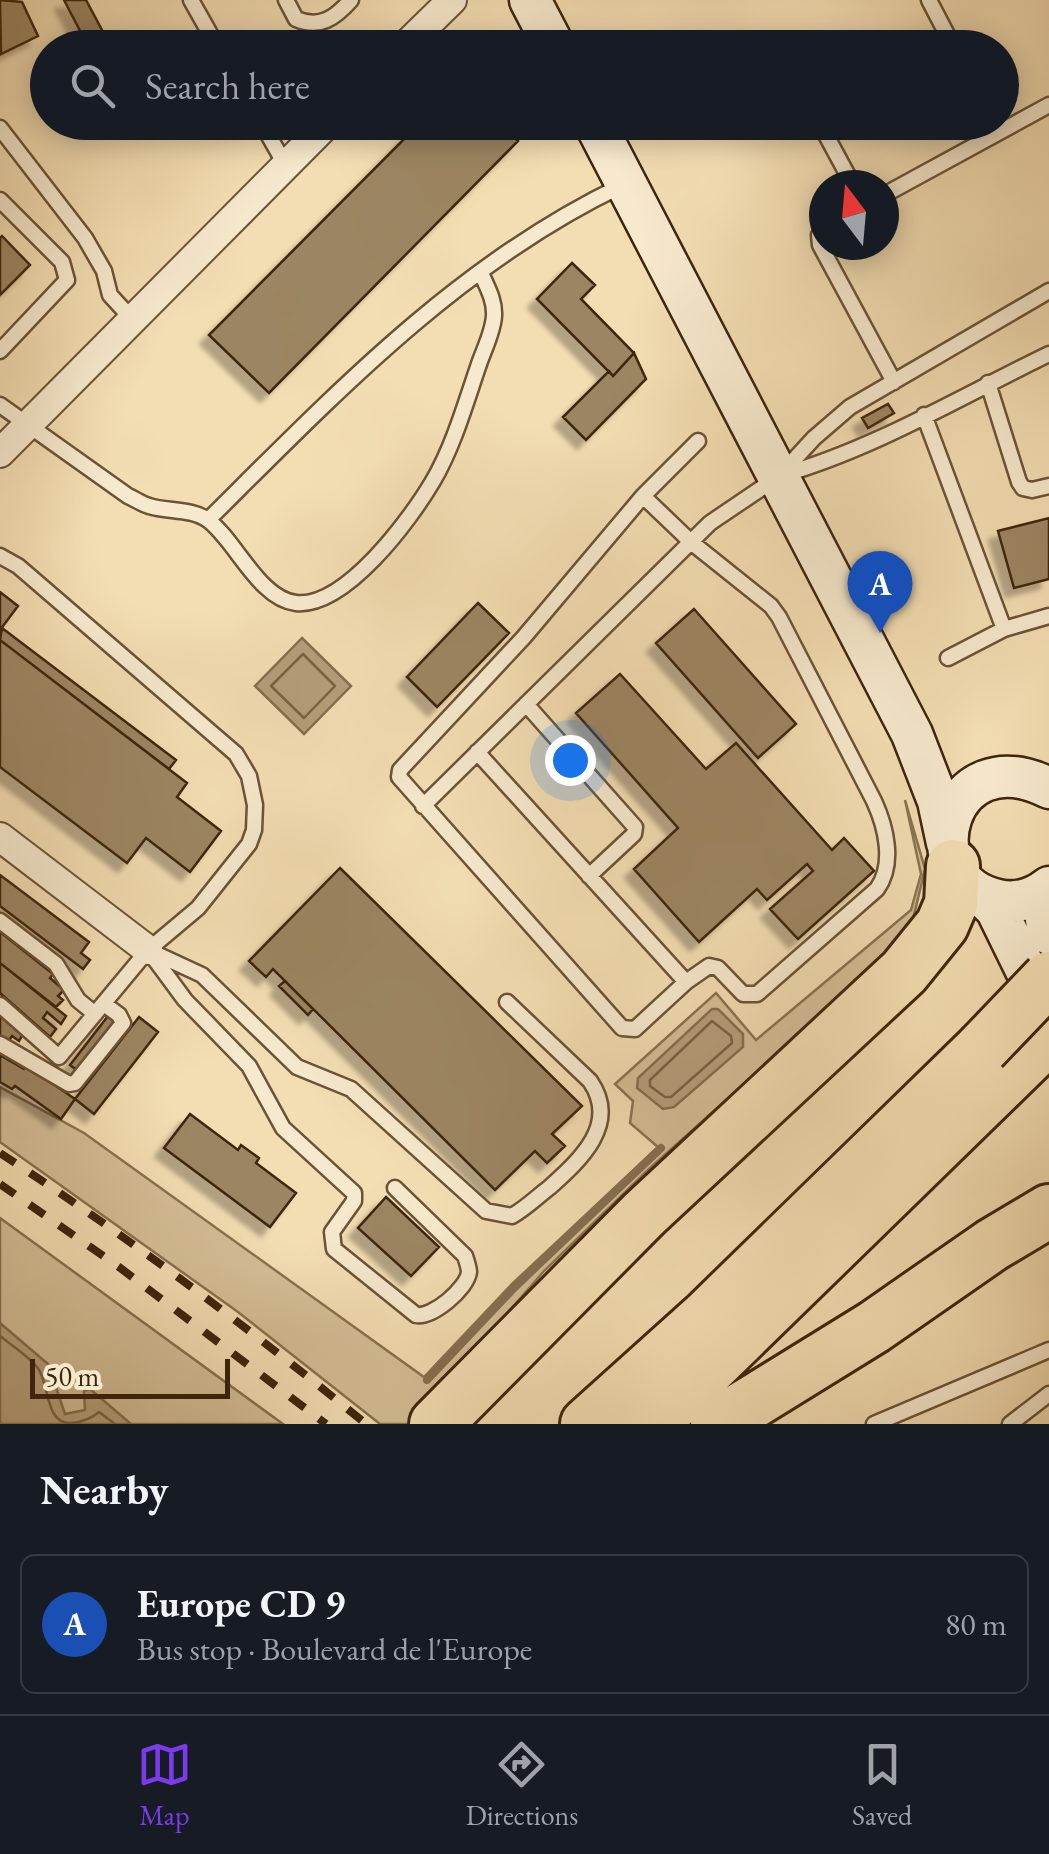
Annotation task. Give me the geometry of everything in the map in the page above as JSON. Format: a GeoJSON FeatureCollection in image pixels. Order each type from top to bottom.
{"type":"FeatureCollection","features":[{"type":"Feature","properties":{"kind":"highway"},"geometry":{"type":"LineString","coordinates":[[436,1424],[644,1214],[904,972],[942,925],[961,868]]}},
{"type":"Feature","properties":{"kind":"highway"},"geometry":{"type":"LineString","coordinates":[[652,1424],[990,1069],[1049,978]]}},
{"type":"Feature","properties":{"kind":"highway"},"geometry":{"type":"LineString","coordinates":[[587,1424],[990,1069],[1049,1037]]}},
{"type":"Feature","properties":{"kind":"highway"},"geometry":{"type":"LineString","coordinates":[[717,1424],[874,1327],[1049,1210]]}},
{"type":"Feature","properties":{"kind":"street"},"geometry":{"type":"LineString","coordinates":[[421,30],[452,0]]}},
{"type":"Feature","properties":{"kind":"street"},"geometry":{"type":"LineString","coordinates":[[530,0],[546,30]]}},
{"type":"Feature","properties":{"kind":"street"},"geometry":{"type":"LineString","coordinates":[[0,453],[311,140]]}},
{"type":"Feature","properties":{"kind":"street"},"geometry":{"type":"LineString","coordinates":[[603,140],[912,734],[961,868],[996,909],[1049,1018]]}},
{"type":"Feature","properties":{"kind":"street"},"geometry":{"type":"LineString","coordinates":[[912,734],[945,772],[959,780],[979,783]]}},
{"type":"Feature","properties":{"kind":"street"},"geometry":{"type":"LineString","coordinates":[[1049,788],[1027,777],[1002,775],[979,783],[960,799],[949,820],[961,868],[1002,901],[1021,901],[1049,887]]}},
{"type":"Feature","properties":{"kind":"street"},"geometry":{"type":"LineString","coordinates":[[0,837],[148,950]]}},
{"type":"Feature","properties":{"kind":"street"},"geometry":{"type":"LineString","coordinates":[[1049,902],[1049,934]]}},
{"type":"Feature","properties":{"kind":"lane"},"geometry":{"type":"LineString","coordinates":[[191,0],[208,30]]}},
{"type":"Feature","properties":{"kind":"lane"},"geometry":{"type":"LineString","coordinates":[[286,0],[296,19],[317,24],[338,14],[351,0]]}},
{"type":"Feature","properties":{"kind":"lane"},"geometry":{"type":"LineString","coordinates":[[929,0],[945,30]]}},
{"type":"Feature","properties":{"kind":"lane"},"geometry":{"type":"LineString","coordinates":[[1019,117],[1049,105]]}},
{"type":"Feature","properties":{"kind":"lane"},"geometry":{"type":"LineString","coordinates":[[0,128],[85,238],[104,272],[110,295],[132,320]]}},
{"type":"Feature","properties":{"kind":"lane"},"geometry":{"type":"LineString","coordinates":[[272,140],[286,166]]}},
{"type":"Feature","properties":{"kind":"lane"},"geometry":{"type":"LineString","coordinates":[[829,140],[846,170]]}},
{"type":"Feature","properties":{"kind":"lane"},"geometry":{"type":"LineString","coordinates":[[899,186],[975,140]]}},
{"type":"Feature","properties":{"kind":"lane"},"geometry":{"type":"LineString","coordinates":[[208,520],[364,364],[426,311],[590,201],[626,184]]}},
{"type":"Feature","properties":{"kind":"lane"},"geometry":{"type":"LineString","coordinates":[[0,200],[62,262],[67,280],[0,351]]}},
{"type":"Feature","properties":{"kind":"lane"},"geometry":{"type":"LineString","coordinates":[[828,260],[894,382]]}},
{"type":"Feature","properties":{"kind":"lane"},"geometry":{"type":"LineString","coordinates":[[0,405],[128,496],[150,506],[189,512],[208,520],[272,593],[291,603],[313,603],[352,582],[434,480],[462,414],[494,320],[494,301],[481,272]]}},
{"type":"Feature","properties":{"kind":"lane"},"geometry":{"type":"LineString","coordinates":[[422,806],[710,523],[780,476],[814,438],[850,407],[1049,292]]}},
{"type":"Feature","properties":{"kind":"lane"},"geometry":{"type":"LineString","coordinates":[[780,476],[827,462],[1049,354]]}},
{"type":"Feature","properties":{"kind":"lane"},"geometry":{"type":"LineString","coordinates":[[988,383],[1019,482],[1023,488],[1032,490],[1049,486]]}},
{"type":"Feature","properties":{"kind":"lane"},"geometry":{"type":"LineString","coordinates":[[924,415],[1004,629]]}},
{"type":"Feature","properties":{"kind":"lane"},"geometry":{"type":"LineString","coordinates":[[643,496],[779,617],[883,820],[886,868],[877,889],[757,994],[742,994],[718,968],[709,966],[635,1029],[622,1028],[398,777],[400,770],[524,637],[643,496],[698,441]]}},
{"type":"Feature","properties":{"kind":"lane"},"geometry":{"type":"LineString","coordinates":[[0,556],[18,566],[236,754],[249,776],[254,805],[254,830],[248,844],[198,908],[148,950],[47,1071]]}},
{"type":"Feature","properties":{"kind":"lane"},"geometry":{"type":"LineString","coordinates":[[948,658],[1004,629],[1049,616]]}},
{"type":"Feature","properties":{"kind":"lane"},"geometry":{"type":"LineString","coordinates":[[526,704],[634,827],[634,834],[589,876]]}},
{"type":"Feature","properties":{"kind":"lane"},"geometry":{"type":"LineString","coordinates":[[476,752],[686,982]]}},
{"type":"Feature","properties":{"kind":"lane"},"geometry":{"type":"LineString","coordinates":[[0,920],[56,964],[78,1000],[120,1015],[123,1023],[80,1079],[69,1084],[0,1044]]}},
{"type":"Feature","properties":{"kind":"lane"},"geometry":{"type":"LineString","coordinates":[[148,950],[202,975],[298,1067],[351,1089],[486,1210],[512,1216],[582,1158],[593,1142],[600,1104],[590,1080],[507,1002]]}},
{"type":"Feature","properties":{"kind":"lane"},"geometry":{"type":"LineString","coordinates":[[148,950],[184,1000],[250,1066],[283,1128],[354,1192],[354,1201],[332,1232],[334,1249],[416,1316],[426,1317],[446,1302],[466,1280],[469,1270],[465,1256],[395,1188]]}},
{"type":"Feature","properties":{"kind":"lane"},"geometry":{"type":"LineString","coordinates":[[0,1004],[59,1058]]}},
{"type":"Feature","properties":{"kind":"lane"},"geometry":{"type":"LineString","coordinates":[[882,1422],[1049,1350]]}},
{"type":"Feature","properties":{"kind":"lane"},"geometry":{"type":"LineString","coordinates":[[1010,1424],[1049,1394]]}},
{"type":"Feature","properties":{"kind":"shaded area"},"geometry":{"type":"Polygon","coordinates":[[[905,800],[925,869],[913,919],[900,945],[650,1168],[544,1271],[411,1424],[380,1424],[238,1312],[0,1142],[0,1087],[84,1133],[424,1377],[512,1284],[658,1147],[630,1123],[633,1101],[615,1084],[716,993],[756,1040],[911,910],[921,874],[905,800]]]}},
{"type":"Feature","properties":{"kind":"shaded area"},"geometry":{"type":"Polygon","coordinates":[[[0,1218],[283,1424],[0,1424],[0,1218]]]}},
{"type":"Feature","properties":{"kind":"water"},"geometry":{"type":"Polygon","coordinates":[[[302,638],[351,686],[304,734],[255,686],[302,638]]]}},
{"type":"Feature","properties":{"kind":"water"},"geometry":{"type":"Polygon","coordinates":[[[712,1009],[718,1009],[743,1034],[743,1047],[674,1107],[663,1109],[637,1088],[638,1078],[712,1009]]]}},
{"type":"Feature","properties":{"kind":"water"},"geometry":{"type":"Polygon","coordinates":[[[0,1323],[48,1364],[65,1414],[85,1410],[84,1391],[90,1389],[131,1424],[0,1424],[0,1323]]]}},
{"type":"Feature","properties":{"kind":"building"},"geometry":{"type":"Polygon","coordinates":[[[0,0],[22,2],[35,30],[30,30],[30,40],[1,54],[0,0]]]}},
{"type":"Feature","properties":{"kind":"building"},"geometry":{"type":"Polygon","coordinates":[[[64,0],[86,0],[102,30],[80,30],[64,0]]]}},
{"type":"Feature","properties":{"kind":"building"},"geometry":{"type":"Polygon","coordinates":[[[403,140],[518,141],[269,393],[209,335],[403,140]]]}},
{"type":"Feature","properties":{"kind":"building"},"geometry":{"type":"Polygon","coordinates":[[[0,238],[30,265],[0,295],[0,238]]]}},
{"type":"Feature","properties":{"kind":"building"},"geometry":{"type":"Polygon","coordinates":[[[572,263],[595,285],[581,299],[634,353],[613,376],[537,299],[572,263]]]}},
{"type":"Feature","properties":{"kind":"building"},"geometry":{"type":"Polygon","coordinates":[[[634,353],[646,379],[586,440],[563,417],[609,371],[613,376],[634,353]]]}},
{"type":"Feature","properties":{"kind":"building"},"geometry":{"type":"Polygon","coordinates":[[[888,404],[894,413],[868,428],[862,418],[888,404]]]}},
{"type":"Feature","properties":{"kind":"building"},"geometry":{"type":"Polygon","coordinates":[[[1049,518],[1049,579],[1014,588],[998,531],[1049,518]]]}},
{"type":"Feature","properties":{"kind":"building"},"geometry":{"type":"Polygon","coordinates":[[[0,592],[18,606],[0,630],[0,592]]]}},
{"type":"Feature","properties":{"kind":"building"},"geometry":{"type":"Polygon","coordinates":[[[478,603],[509,633],[437,707],[407,677],[478,603]]]}},
{"type":"Feature","properties":{"kind":"building"},"geometry":{"type":"Polygon","coordinates":[[[694,609],[796,724],[758,758],[656,643],[694,609]]]}},
{"type":"Feature","properties":{"kind":"building"},"geometry":{"type":"Polygon","coordinates":[[[2,628],[176,760],[169,769],[0,640],[2,628]]]}},
{"type":"Feature","properties":{"kind":"building"},"geometry":{"type":"Polygon","coordinates":[[[0,640],[187,783],[177,797],[221,831],[190,872],[146,838],[127,863],[0,767],[0,640]]]}},
{"type":"Feature","properties":{"kind":"building"},"geometry":{"type":"Polygon","coordinates":[[[620,674],[706,769],[736,743],[832,850],[844,838],[874,871],[798,939],[770,909],[813,871],[807,864],[767,900],[757,889],[699,942],[634,869],[678,828],[576,713],[620,674]]]}},
{"type":"Feature","properties":{"kind":"building"},"geometry":{"type":"Polygon","coordinates":[[[340,868],[582,1106],[552,1134],[565,1146],[547,1163],[535,1151],[495,1190],[273,969],[266,977],[249,961],[340,868]]]}},
{"type":"Feature","properties":{"kind":"building"},"geometry":{"type":"Polygon","coordinates":[[[0,875],[89,942],[81,953],[90,960],[83,969],[0,906],[0,875]]]}},
{"type":"Feature","properties":{"kind":"building"},"geometry":{"type":"Polygon","coordinates":[[[0,932],[53,974],[50,978],[64,990],[58,996],[63,1000],[56,1007],[0,963],[0,932]]]}},
{"type":"Feature","properties":{"kind":"building"},"geometry":{"type":"Polygon","coordinates":[[[0,963],[66,1016],[61,1024],[47,1012],[43,1018],[56,1029],[50,1037],[0,993],[0,963]]]}},
{"type":"Feature","properties":{"kind":"building"},"geometry":{"type":"Polygon","coordinates":[[[285,981],[313,1009],[308,1015],[279,986],[285,981]]]}},
{"type":"Feature","properties":{"kind":"building"},"geometry":{"type":"Polygon","coordinates":[[[0,1012],[18,1025],[16,1030],[23,1034],[19,1041],[12,1036],[8,1042],[0,1036],[0,1012]]]}},
{"type":"Feature","properties":{"kind":"building"},"geometry":{"type":"Polygon","coordinates":[[[108,1016],[117,1023],[79,1072],[70,1065],[108,1016]]]}},
{"type":"Feature","properties":{"kind":"building"},"geometry":{"type":"Polygon","coordinates":[[[139,1017],[158,1032],[94,1114],[75,1099],[139,1017]]]}},
{"type":"Feature","properties":{"kind":"building"},"geometry":{"type":"Polygon","coordinates":[[[0,1055],[24,1069],[27,1066],[75,1099],[61,1119],[15,1086],[12,1089],[0,1082],[0,1055]]]}},
{"type":"Feature","properties":{"kind":"building"},"geometry":{"type":"Polygon","coordinates":[[[190,1114],[238,1150],[241,1145],[259,1158],[256,1163],[296,1193],[270,1227],[164,1148],[190,1114]]]}},
{"type":"Feature","properties":{"kind":"building"},"geometry":{"type":"Polygon","coordinates":[[[386,1197],[439,1247],[411,1276],[358,1228],[386,1197]]]}},
{"type":"Feature","properties":{"kind":"waterway"},"geometry":{"type":"LineString","coordinates":[[427,1380],[515,1287],[661,1148]]}},
{"type":"Feature","properties":{"kind":"railway"},"geometry":{"type":"LineString","coordinates":[[0,1153],[187,1284],[366,1424]]}},
{"type":"Feature","properties":{"kind":"railway"},"geometry":{"type":"LineString","coordinates":[[0,1184],[119,1267],[326,1424]]}},
{"type":"Feature","properties":{"kind":"place","name":"Europe CD 9"},"geometry":{"type":"Point","coordinates":[880,633]}}]}
